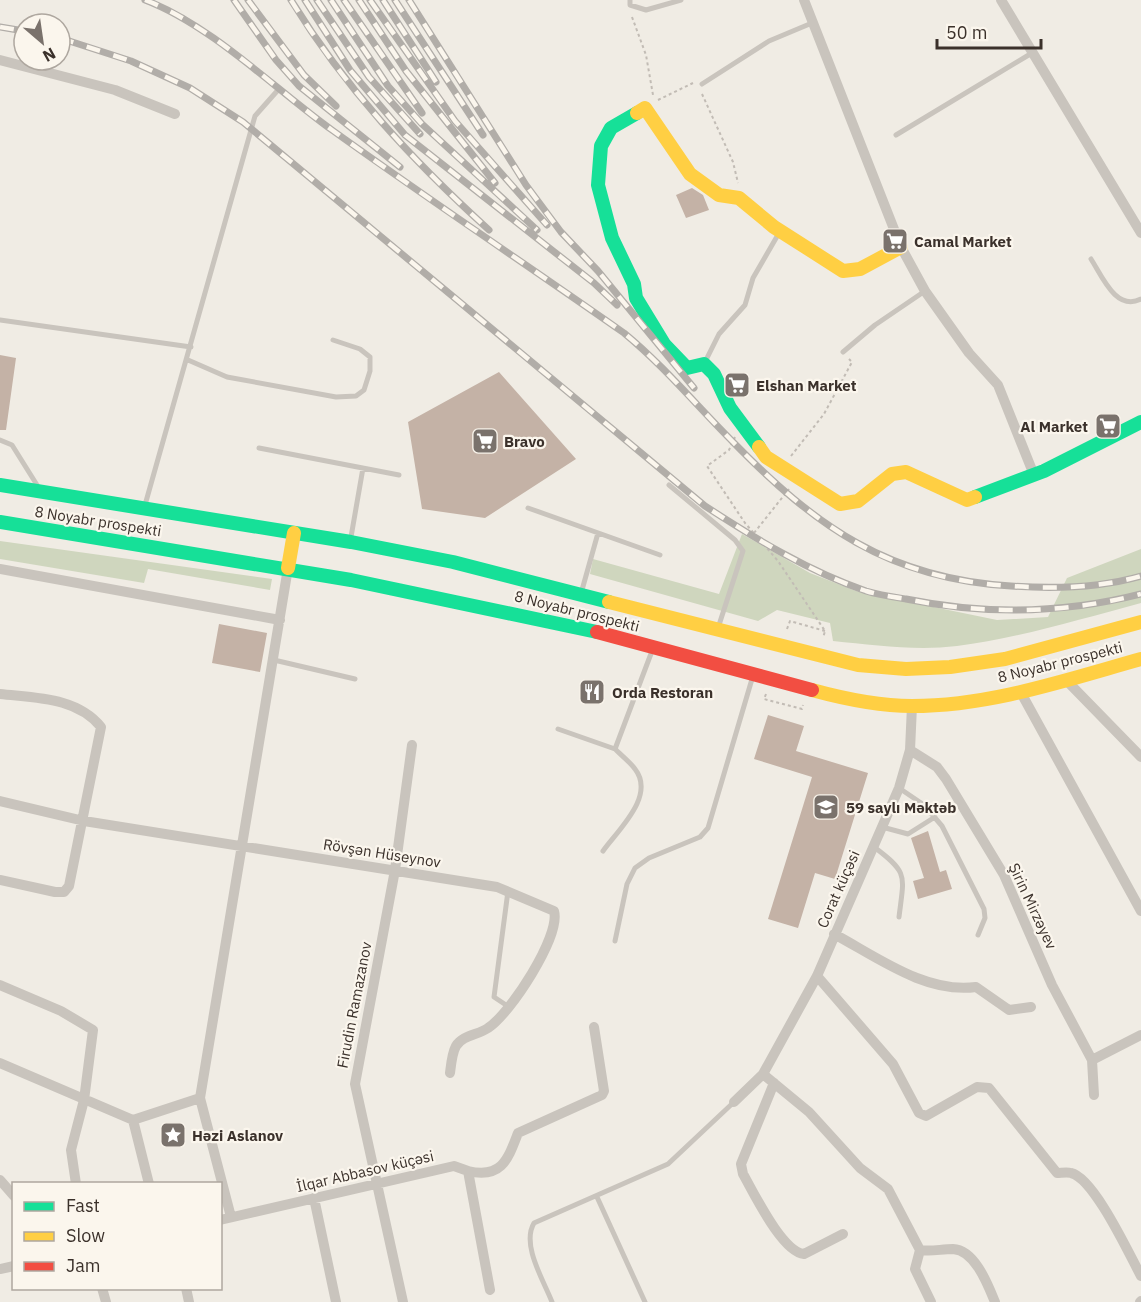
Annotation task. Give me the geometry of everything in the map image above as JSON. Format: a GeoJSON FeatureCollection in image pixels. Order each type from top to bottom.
{"type":"FeatureCollection","features":[{"type":"Feature","properties":{"kind":"main road"},"geometry":{"type":"LineString","coordinates":[[901,247],[860,269],[843,270],[780,231],[739,198],[719,195],[690,174],[645,108],[611,128],[601,146],[598,185],[612,238],[634,284],[636,298],[664,344],[687,368],[704,364],[714,374],[730,408],[766,457],[840,504],[858,501],[892,474],[906,472],[967,500],[1034,475],[1141,422]]}},
{"type":"Feature","properties":{"kind":"main road","name":"8 Noyabr prospekti"},"geometry":{"type":"LineString","coordinates":[[0,485],[294,532],[453,562],[858,665],[922,669],[1009,656],[1141,622]]}},
{"type":"Feature","properties":{"kind":"main road","name":"8 Noyabr prospekti"},"geometry":{"type":"LineString","coordinates":[[0,522],[288,568],[443,596],[653,647],[846,700],[912,706],[969,701],[1066,680],[1141,659]]}},
{"type":"Feature","properties":{"kind":"main road"},"geometry":{"type":"LineString","coordinates":[[288,568],[294,532]]}},
{"type":"Feature","properties":{"kind":"street"},"geometry":{"type":"LineString","coordinates":[[804,0],[901,247],[926,291],[969,353],[998,385],[1034,475]]}},
{"type":"Feature","properties":{"kind":"street"},"geometry":{"type":"LineString","coordinates":[[1001,0],[1141,233]]}},
{"type":"Feature","properties":{"kind":"street"},"geometry":{"type":"LineString","coordinates":[[0,60],[115,90],[175,114]]}},
{"type":"Feature","properties":{"kind":"street"},"geometry":{"type":"LineString","coordinates":[[218,1182],[200,1098],[288,568]]}},
{"type":"Feature","properties":{"kind":"street"},"geometry":{"type":"LineString","coordinates":[[0,569],[280,620]]}},
{"type":"Feature","properties":{"kind":"street"},"geometry":{"type":"LineString","coordinates":[[1066,680],[1141,757]]}},
{"type":"Feature","properties":{"kind":"street"},"geometry":{"type":"LineString","coordinates":[[1020,691],[1091,825],[1141,911]]}},
{"type":"Feature","properties":{"kind":"street"},"geometry":{"type":"LineString","coordinates":[[0,694],[63,702],[94,717],[101,727],[69,886],[64,892],[55,892],[0,880]]}},
{"type":"Feature","properties":{"kind":"street","name":"Corat küçəsi"},"geometry":{"type":"LineString","coordinates":[[734,1102],[763,1074],[817,976],[899,788],[910,750],[912,706]]}},
{"type":"Feature","properties":{"kind":"street","name":"Firudin Ramazanov"},"geometry":{"type":"LineString","coordinates":[[403,1302],[355,1084],[395,870],[411,745]]}},
{"type":"Feature","properties":{"kind":"street","name":"Şirin Mirzəyev"},"geometry":{"type":"LineString","coordinates":[[910,750],[937,767],[1004,875],[1052,985],[1092,1060],[1094,1095]]}},
{"type":"Feature","properties":{"kind":"street","name":"Rövşən Hüseynov"},"geometry":{"type":"LineString","coordinates":[[0,801],[84,820],[497,887],[554,911],[557,921],[541,958],[510,1008],[488,1028],[463,1039],[455,1047],[450,1073]]}},
{"type":"Feature","properties":{"kind":"street"},"geometry":{"type":"LineString","coordinates":[[834,934],[905,973],[956,990],[976,987],[1009,1010],[1031,1007]]}},
{"type":"Feature","properties":{"kind":"street"},"geometry":{"type":"LineString","coordinates":[[817,976],[892,1064],[909,1099],[919,1113],[926,1116],[977,1087],[989,1088],[1057,1173],[1071,1173],[1082,1179],[1102,1205],[1141,1276]]}},
{"type":"Feature","properties":{"kind":"street"},"geometry":{"type":"LineString","coordinates":[[0,985],[61,1011],[93,1030],[84,1100],[70,1150],[74,1182]]}},
{"type":"Feature","properties":{"kind":"street","name":"İlqar Abbasov küçəsi"},"geometry":{"type":"LineString","coordinates":[[226,1219],[454,1166],[468,1171],[490,1171],[503,1165],[510,1157],[518,1133],[602,1095],[604,1091],[594,1027]]}},
{"type":"Feature","properties":{"kind":"street"},"geometry":{"type":"LineString","coordinates":[[1092,1060],[1139,1040]]}},
{"type":"Feature","properties":{"kind":"street"},"geometry":{"type":"LineString","coordinates":[[0,1063],[133,1120],[200,1098]]}},
{"type":"Feature","properties":{"kind":"street"},"geometry":{"type":"LineString","coordinates":[[763,1074],[809,1112],[860,1168],[888,1189],[920,1251],[915,1269],[931,1302]]}},
{"type":"Feature","properties":{"kind":"street"},"geometry":{"type":"LineString","coordinates":[[774,1083],[741,1164],[743,1174],[783,1240],[798,1254],[804,1254],[843,1234]]}},
{"type":"Feature","properties":{"kind":"street"},"geometry":{"type":"LineString","coordinates":[[133,1120],[148,1182]]}},
{"type":"Feature","properties":{"kind":"street"},"geometry":{"type":"LineString","coordinates":[[468,1171],[490,1290]]}},
{"type":"Feature","properties":{"kind":"street"},"geometry":{"type":"LineString","coordinates":[[0,1180],[12,1195]]}},
{"type":"Feature","properties":{"kind":"street"},"geometry":{"type":"LineString","coordinates":[[314,1198],[336,1302]]}},
{"type":"Feature","properties":{"kind":"street"},"geometry":{"type":"LineString","coordinates":[[222,1200],[226,1219]]}},
{"type":"Feature","properties":{"kind":"street"},"geometry":{"type":"LineString","coordinates":[[920,1251],[956,1249],[968,1256],[984,1279],[995,1302]]}},
{"type":"Feature","properties":{"kind":"lane"},"geometry":{"type":"LineString","coordinates":[[630,3],[646,10],[681,0]]}},
{"type":"Feature","properties":{"kind":"lane"},"geometry":{"type":"LineString","coordinates":[[702,84],[762,45],[812,23]]}},
{"type":"Feature","properties":{"kind":"lane"},"geometry":{"type":"LineString","coordinates":[[896,135],[1032,53]]}},
{"type":"Feature","properties":{"kind":"lane"},"geometry":{"type":"LineString","coordinates":[[145,507],[255,116],[278,90]]}},
{"type":"Feature","properties":{"kind":"lane"},"geometry":{"type":"LineString","coordinates":[[704,364],[719,334],[745,305],[753,278],[780,231]]}},
{"type":"Feature","properties":{"kind":"lane"},"geometry":{"type":"LineString","coordinates":[[1091,260],[1121,301],[1135,302],[1141,299]]}},
{"type":"Feature","properties":{"kind":"lane"},"geometry":{"type":"LineString","coordinates":[[843,352],[875,325],[926,291]]}},
{"type":"Feature","properties":{"kind":"lane"},"geometry":{"type":"LineString","coordinates":[[0,320],[191,347]]}},
{"type":"Feature","properties":{"kind":"lane"},"geometry":{"type":"LineString","coordinates":[[188,360],[227,377],[336,397],[356,396],[364,390],[370,371],[370,357],[360,349],[333,340]]}},
{"type":"Feature","properties":{"kind":"lane"},"geometry":{"type":"LineString","coordinates":[[0,440],[12,445],[42,492]]}},
{"type":"Feature","properties":{"kind":"lane"},"geometry":{"type":"LineString","coordinates":[[259,448],[399,475]]}},
{"type":"Feature","properties":{"kind":"lane"},"geometry":{"type":"LineString","coordinates":[[351,542],[363,468]]}},
{"type":"Feature","properties":{"kind":"lane"},"geometry":{"type":"LineString","coordinates":[[669,485],[735,540],[744,551],[742,563],[727,595],[717,630]]}},
{"type":"Feature","properties":{"kind":"lane"},"geometry":{"type":"LineString","coordinates":[[528,508],[660,555]]}},
{"type":"Feature","properties":{"kind":"lane"},"geometry":{"type":"LineString","coordinates":[[581,595],[598,533]]}},
{"type":"Feature","properties":{"kind":"lane"},"geometry":{"type":"LineString","coordinates":[[615,749],[653,647]]}},
{"type":"Feature","properties":{"kind":"lane"},"geometry":{"type":"LineString","coordinates":[[274,660],[355,678]]}},
{"type":"Feature","properties":{"kind":"lane"},"geometry":{"type":"LineString","coordinates":[[615,941],[627,884],[635,868],[649,858],[700,837],[708,828],[753,674]]}},
{"type":"Feature","properties":{"kind":"lane"},"geometry":{"type":"LineString","coordinates":[[558,729],[615,749],[637,771],[641,792],[636,806],[603,851]]}},
{"type":"Feature","properties":{"kind":"lane"},"geometry":{"type":"LineString","coordinates":[[899,788],[924,805],[942,826],[984,909],[985,918],[978,935]]}},
{"type":"Feature","properties":{"kind":"lane"},"geometry":{"type":"LineString","coordinates":[[882,827],[908,834],[935,818]]}},
{"type":"Feature","properties":{"kind":"lane"},"geometry":{"type":"LineString","coordinates":[[874,847],[895,863],[904,877],[899,916]]}},
{"type":"Feature","properties":{"kind":"lane"},"geometry":{"type":"LineString","coordinates":[[508,891],[494,997],[510,1008]]}},
{"type":"Feature","properties":{"kind":"lane"},"geometry":{"type":"LineString","coordinates":[[552,1302],[530,1245],[529,1232],[534,1224],[668,1164],[734,1102]]}},
{"type":"Feature","properties":{"kind":"lane"},"geometry":{"type":"LineString","coordinates":[[597,1197],[645,1302]]}},
{"type":"Feature","properties":{"kind":"path"},"geometry":{"type":"LineString","coordinates":[[630,3],[646,55],[654,102],[698,81],[702,84],[702,92],[709,112],[733,162],[739,198]]}},
{"type":"Feature","properties":{"kind":"path"},"geometry":{"type":"LineString","coordinates":[[753,533],[779,503],[796,477],[790,458],[824,414],[852,362],[843,352]]}},
{"type":"Feature","properties":{"kind":"path"},"geometry":{"type":"LineString","coordinates":[[745,428],[735,436],[729,450],[707,466],[753,533],[778,561],[825,631],[820,656]]}},
{"type":"Feature","properties":{"kind":"path"},"geometry":{"type":"LineString","coordinates":[[790,621],[825,631]]}},
{"type":"Feature","properties":{"kind":"path"},"geometry":{"type":"LineString","coordinates":[[764,699],[802,709]]}},
{"type":"Feature","properties":{"kind":"green space"},"geometry":{"type":"Polygon","coordinates":[[[742,534],[810,573],[856,591],[997,620],[1048,617],[1067,578],[1141,549],[1141,603],[1050,628],[980,643],[926,648],[895,647],[833,641],[830,623],[777,610],[758,621],[590,574],[593,559],[719,594],[742,534]]]}},
{"type":"Feature","properties":{"kind":"green space"},"geometry":{"type":"Polygon","coordinates":[[[0,541],[272,579],[270,590],[148,569],[144,583],[0,559],[0,541]]]}},
{"type":"Feature","properties":{"kind":"building"},"geometry":{"type":"Polygon","coordinates":[[[692,188],[703,195],[709,210],[686,218],[676,195],[692,188]]]}},
{"type":"Feature","properties":{"kind":"building"},"geometry":{"type":"Polygon","coordinates":[[[0,355],[16,358],[6,430],[0,430],[0,355]]]}},
{"type":"Feature","properties":{"kind":"building","name":"Bravo"},"geometry":{"type":"Polygon","coordinates":[[[499,372],[576,459],[485,518],[422,509],[408,422],[499,372]]]}},
{"type":"Feature","properties":{"kind":"building"},"geometry":{"type":"Polygon","coordinates":[[[219,624],[267,633],[260,672],[212,663],[219,624]]]}},
{"type":"Feature","properties":{"kind":"building"},"geometry":{"type":"Polygon","coordinates":[[[768,715],[804,726],[796,751],[868,773],[835,879],[815,873],[798,928],[768,919],[812,777],[754,759],[768,715]]]}},
{"type":"Feature","properties":{"kind":"building"},"geometry":{"type":"Polygon","coordinates":[[[928,831],[940,872],[946,870],[952,889],[918,899],[913,881],[924,878],[911,838],[928,831]]]}},
{"type":"Feature","properties":{"kind":"railway"},"geometry":{"type":"LineString","coordinates":[[145,0],[170,11],[218,41],[332,130],[624,333],[666,372],[763,472],[825,523],[857,543],[891,560],[967,581],[1011,586],[1060,587],[1109,583],[1141,576]]}},
{"type":"Feature","properties":{"kind":"railway"},"geometry":{"type":"LineString","coordinates":[[234,0],[276,60],[299,86],[400,167]]}},
{"type":"Feature","properties":{"kind":"railway"},"geometry":{"type":"LineString","coordinates":[[248,0],[304,75],[336,106]]}},
{"type":"Feature","properties":{"kind":"railway"},"geometry":{"type":"LineString","coordinates":[[291,0],[357,93],[407,150],[489,230]]}},
{"type":"Feature","properties":{"kind":"railway"},"geometry":{"type":"LineString","coordinates":[[305,0],[350,70],[405,135],[594,283],[617,305]]}},
{"type":"Feature","properties":{"kind":"railway"},"geometry":{"type":"LineString","coordinates":[[317,0],[369,77],[420,134]]}},
{"type":"Feature","properties":{"kind":"railway"},"geometry":{"type":"LineString","coordinates":[[331,0],[388,86],[422,124],[537,230]]}},
{"type":"Feature","properties":{"kind":"railway"},"geometry":{"type":"LineString","coordinates":[[344,0],[422,113]]}},
{"type":"Feature","properties":{"kind":"railway"},"geometry":{"type":"LineString","coordinates":[[359,0],[406,71],[495,183]]}},
{"type":"Feature","properties":{"kind":"railway"},"geometry":{"type":"LineString","coordinates":[[370,0],[455,121],[547,225]]}},
{"type":"Feature","properties":{"kind":"railway"},"geometry":{"type":"LineString","coordinates":[[383,0],[436,82]]}},
{"type":"Feature","properties":{"kind":"railway"},"geometry":{"type":"LineString","coordinates":[[395,0],[483,135]]}},
{"type":"Feature","properties":{"kind":"railway"},"geometry":{"type":"LineString","coordinates":[[409,0],[526,185],[561,232],[598,271],[694,388]]}},
{"type":"Feature","properties":{"kind":"railway"},"geometry":{"type":"LineString","coordinates":[[0,27],[12,29]]}},
{"type":"Feature","properties":{"kind":"railway"},"geometry":{"type":"LineString","coordinates":[[72,42],[131,61],[190,88],[243,122],[705,506],[803,564],[871,592],[965,608],[1053,609],[1112,601],[1141,594]]}},
{"type":"Feature","properties":{"kind":"traffic: fast"},"geometry":{"type":"LineString","coordinates":[[637,113],[611,128],[601,146],[598,185],[612,238],[634,284],[636,298],[664,344],[687,368],[704,364],[714,374],[730,408],[759,447]]}},
{"type":"Feature","properties":{"kind":"traffic: fast"},"geometry":{"type":"LineString","coordinates":[[975,497],[1044,471],[1141,422]]}},
{"type":"Feature","properties":{"kind":"traffic: fast"},"geometry":{"type":"LineString","coordinates":[[0,485],[351,542],[453,562],[609,602]]}},
{"type":"Feature","properties":{"kind":"traffic: fast"},"geometry":{"type":"LineString","coordinates":[[0,522],[351,580],[597,632]]}},
{"type":"Feature","properties":{"kind":"traffic: slow"},"geometry":{"type":"LineString","coordinates":[[637,113],[645,108],[690,174],[719,195],[739,198],[774,227],[843,271],[860,269],[901,247]]}},
{"type":"Feature","properties":{"kind":"traffic: slow"},"geometry":{"type":"LineString","coordinates":[[759,447],[766,457],[840,504],[858,501],[892,474],[906,472],[967,500],[975,497]]}},
{"type":"Feature","properties":{"kind":"traffic: slow"},"geometry":{"type":"LineString","coordinates":[[288,568],[294,533]]}},
{"type":"Feature","properties":{"kind":"traffic: slow"},"geometry":{"type":"LineString","coordinates":[[609,602],[858,665],[906,669],[950,667],[1005,659],[1141,622]]}},
{"type":"Feature","properties":{"kind":"traffic: slow"},"geometry":{"type":"LineString","coordinates":[[812,690],[887,705],[941,705],[999,697],[1141,659]]}},
{"type":"Feature","properties":{"kind":"traffic: jam"},"geometry":{"type":"LineString","coordinates":[[597,632],[812,690]]}},
{"type":"Feature","properties":{"kind":"place","name":"Camal Market"},"geometry":{"type":"Point","coordinates":[895,241]}},
{"type":"Feature","properties":{"kind":"place","name":"Elshan Market"},"geometry":{"type":"Point","coordinates":[737,385]}},
{"type":"Feature","properties":{"kind":"place","name":"Al Market"},"geometry":{"type":"Point","coordinates":[1108,426]}},
{"type":"Feature","properties":{"kind":"place","name":"Bravo"},"geometry":{"type":"Point","coordinates":[485,441]}},
{"type":"Feature","properties":{"kind":"place","name":"Orda Restoran"},"geometry":{"type":"Point","coordinates":[592,692]}},
{"type":"Feature","properties":{"kind":"place","name":"59 saylı Məktəb"},"geometry":{"type":"Point","coordinates":[826,807]}},
{"type":"Feature","properties":{"kind":"place","name":"Həzi Aslanov"},"geometry":{"type":"Point","coordinates":[173,1135]}}]}
